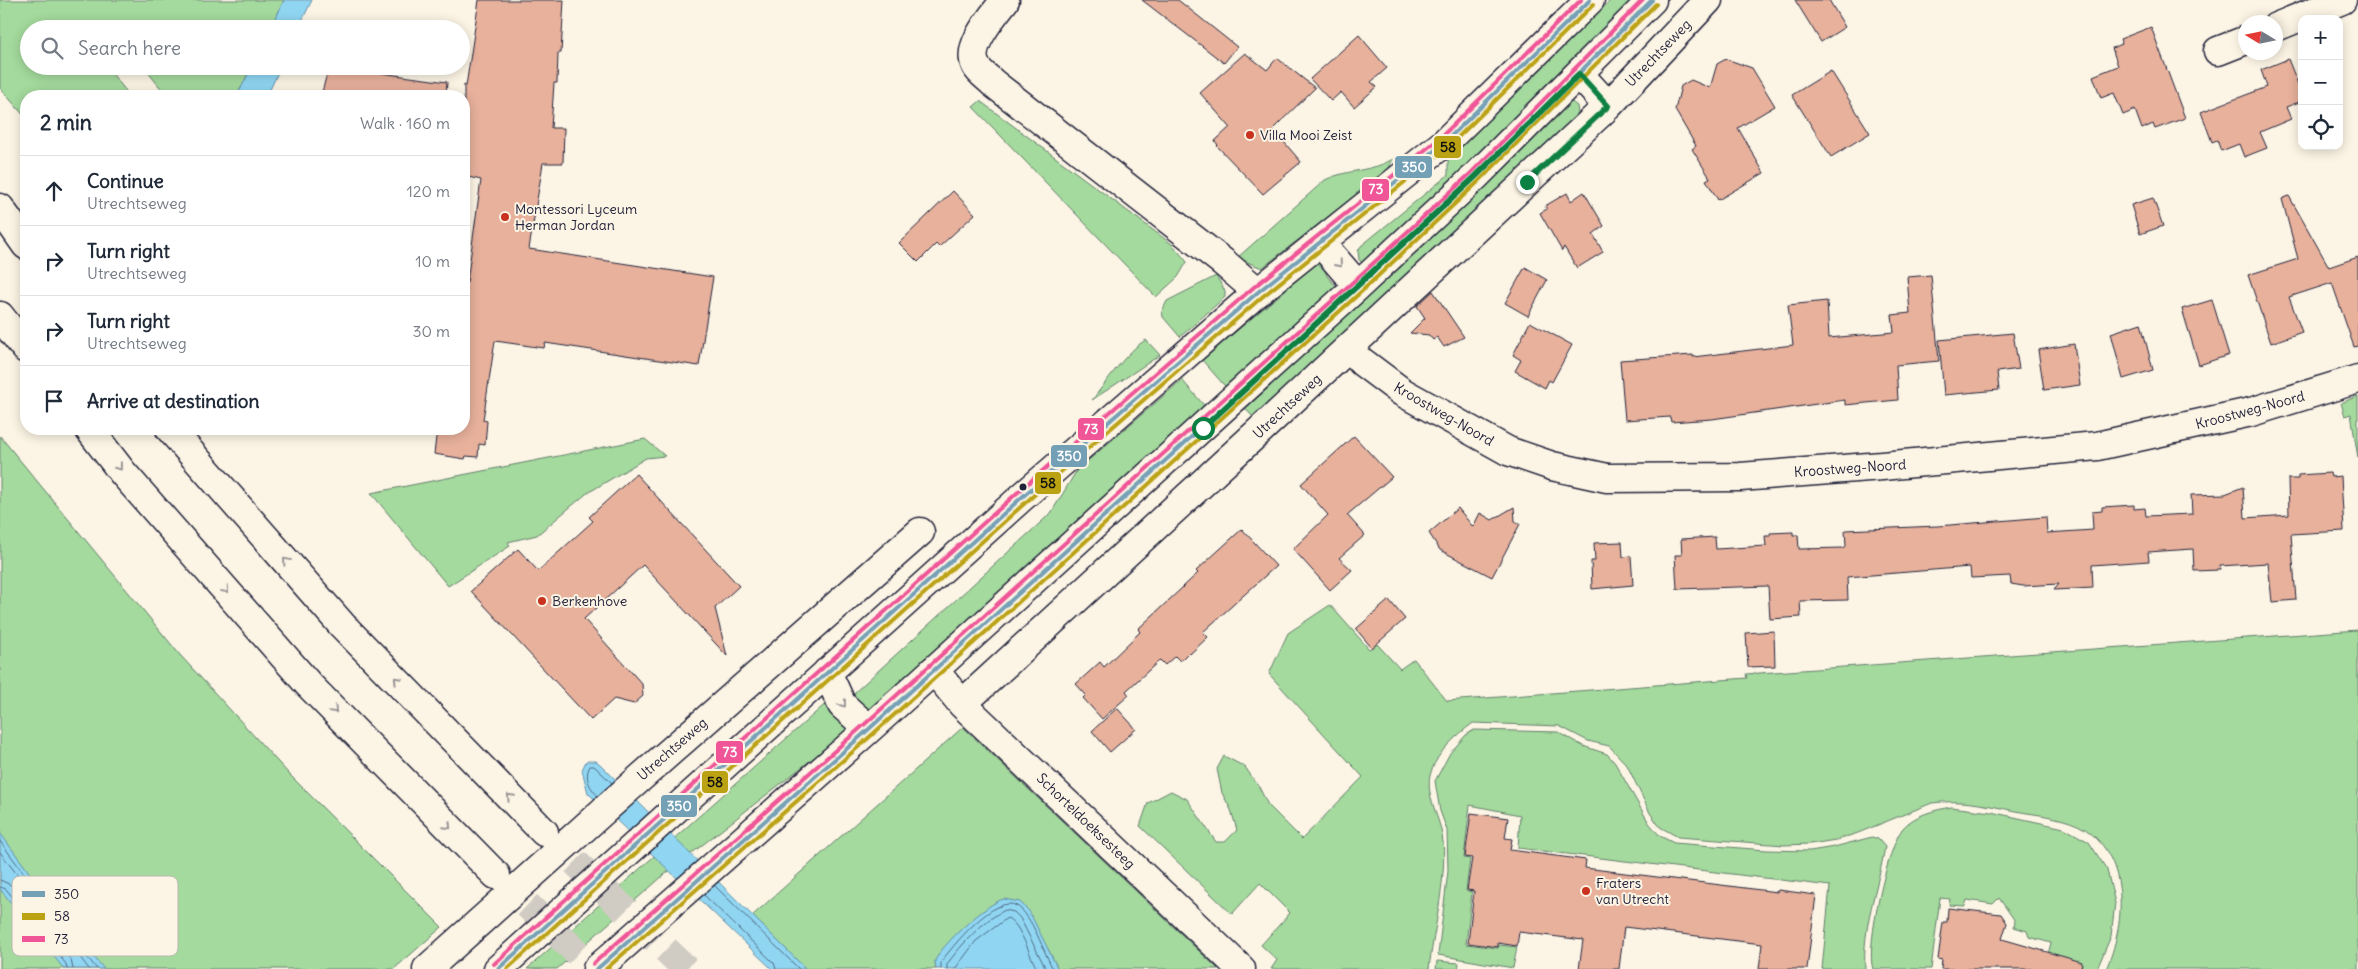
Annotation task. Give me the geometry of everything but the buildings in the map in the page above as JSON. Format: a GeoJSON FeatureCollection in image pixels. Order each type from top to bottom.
{"type":"FeatureCollection","features":[{"type":"Feature","properties":{"kind":"main road"},"geometry":{"type":"LineString","coordinates":[[1005,0],[982,32],[973,54],[976,66],[993,83],[1178,226],[1258,292]]}},
{"type":"Feature","properties":{"kind":"main road"},"geometry":{"type":"LineString","coordinates":[[498,969],[1029,491],[1258,292],[1444,143],[1590,0]]}},
{"type":"Feature","properties":{"kind":"main road"},"geometry":{"type":"LineString","coordinates":[[597,969],[869,729],[1358,286],[1475,177],[1652,0]]}},
{"type":"Feature","properties":{"kind":"main road","name":"Utrechtseweg"},"geometry":{"type":"LineString","coordinates":[[962,704],[1312,383],[1608,106],[1708,0]]}},
{"type":"Feature","properties":{"kind":"main road"},"geometry":{"type":"LineString","coordinates":[[2283,24],[2342,0]]}},
{"type":"Feature","properties":{"kind":"main road"},"geometry":{"type":"LineString","coordinates":[[2218,51],[2238,43]]}},
{"type":"Feature","properties":{"kind":"main road"},"geometry":{"type":"LineString","coordinates":[[1579,74],[1608,106]]}},
{"type":"Feature","properties":{"kind":"main road"},"geometry":{"type":"LineString","coordinates":[[0,208],[20,236]]}},
{"type":"Feature","properties":{"kind":"main road"},"geometry":{"type":"LineString","coordinates":[[1320,242],[1358,286]]}},
{"type":"Feature","properties":{"kind":"main road"},"geometry":{"type":"LineString","coordinates":[[0,316],[20,341]]}},
{"type":"Feature","properties":{"kind":"main road","name":"Kroostweg-Noord"},"geometry":{"type":"LineString","coordinates":[[1362,362],[1402,392],[1508,451],[1552,466],[1607,478],[1740,477],[2097,446],[2251,412],[2358,379]]}},
{"type":"Feature","properties":{"kind":"main road"},"geometry":{"type":"LineString","coordinates":[[94,435],[123,473],[309,685],[496,875]]}},
{"type":"Feature","properties":{"kind":"main road"},"geometry":{"type":"LineString","coordinates":[[175,435],[342,624],[544,832]]}},
{"type":"Feature","properties":{"kind":"main road","name":"Utrechtseweg"},"geometry":{"type":"LineString","coordinates":[[426,969],[920,532]]}},
{"type":"Feature","properties":{"kind":"main road","name":"Schorteldoeksesteeg"},"geometry":{"type":"LineString","coordinates":[[934,670],[962,704],[1241,969]]}},
{"type":"Feature","properties":{"kind":"main road"},"geometry":{"type":"LineString","coordinates":[[827,672],[842,705],[869,729]]}},
{"type":"Feature","properties":{"kind":"green space"},"geometry":{"type":"Polygon","coordinates":[[[0,0],[284,0],[275,20],[20,20],[20,75],[113,75],[125,90],[20,90],[20,111],[0,88],[0,0]]]}},
{"type":"Feature","properties":{"kind":"green space"},"geometry":{"type":"Polygon","coordinates":[[[1611,0],[1642,0],[1364,264],[1359,260],[1358,251],[1361,246],[1448,175],[1448,157],[1611,0]]]}},
{"type":"Feature","properties":{"kind":"green space"},"geometry":{"type":"Polygon","coordinates":[[[150,75],[248,75],[240,90],[162,90],[150,75]]]}},
{"type":"Feature","properties":{"kind":"green space"},"geometry":{"type":"Polygon","coordinates":[[[1568,99],[1577,106],[1578,113],[1573,121],[1258,416],[1252,416],[1241,404],[1353,297],[1373,291],[1402,266],[1407,247],[1568,99]]]}},
{"type":"Feature","properties":{"kind":"green space"},"geometry":{"type":"Polygon","coordinates":[[[980,101],[1173,245],[1187,262],[1178,277],[1156,297],[973,107],[980,101]]]}},
{"type":"Feature","properties":{"kind":"green space"},"geometry":{"type":"Polygon","coordinates":[[[1393,159],[1388,170],[1262,268],[1237,258],[1325,180],[1333,176],[1377,166],[1393,159]]]}},
{"type":"Feature","properties":{"kind":"green space"},"geometry":{"type":"Polygon","coordinates":[[[1321,260],[1327,276],[1337,287],[1230,392],[1202,360],[1321,260]]]}},
{"type":"Feature","properties":{"kind":"green space"},"geometry":{"type":"Polygon","coordinates":[[[1216,276],[1225,291],[1225,297],[1180,337],[1163,317],[1162,311],[1167,301],[1216,276]]]}},
{"type":"Feature","properties":{"kind":"green space"},"geometry":{"type":"Polygon","coordinates":[[[1146,340],[1160,355],[1092,400],[1124,359],[1146,340]]]}},
{"type":"Feature","properties":{"kind":"green space"},"geometry":{"type":"Polygon","coordinates":[[[1182,380],[1209,411],[870,710],[861,709],[853,698],[855,692],[1051,513],[1077,470],[1182,380]]]}},
{"type":"Feature","properties":{"kind":"green space"},"geometry":{"type":"Polygon","coordinates":[[[2358,396],[2358,458],[2351,414],[2345,416],[2341,403],[2358,396]]]}},
{"type":"Feature","properties":{"kind":"green space"},"geometry":{"type":"Polygon","coordinates":[[[0,436],[180,655],[288,773],[442,927],[394,969],[0,969],[0,436]]]}},
{"type":"Feature","properties":{"kind":"green space"},"geometry":{"type":"Polygon","coordinates":[[[645,439],[665,456],[646,458],[586,494],[537,535],[508,542],[510,546],[448,586],[371,493],[645,439]]]}},
{"type":"Feature","properties":{"kind":"green space"},"geometry":{"type":"Polygon","coordinates":[[[1330,605],[1369,649],[1377,644],[1400,669],[1414,659],[1447,701],[1747,678],[1746,674],[2358,630],[2358,969],[2106,969],[2117,933],[2120,914],[2120,894],[2117,876],[2110,858],[2100,842],[2085,829],[2077,825],[2051,817],[1984,805],[1964,802],[1943,802],[1932,803],[1836,840],[1810,844],[1784,845],[1678,837],[1660,827],[1650,813],[1627,765],[1609,746],[1588,741],[1559,726],[1473,723],[1454,739],[1438,757],[1429,780],[1429,788],[1442,835],[1444,850],[1442,883],[1429,969],[1271,969],[1277,960],[1261,945],[1290,913],[1260,883],[1232,914],[1140,826],[1148,803],[1171,791],[1187,799],[1216,842],[1225,842],[1237,830],[1231,810],[1222,793],[1217,769],[1224,756],[1245,767],[1259,787],[1268,805],[1302,839],[1363,777],[1269,674],[1288,633],[1330,605]]]}},
{"type":"Feature","properties":{"kind":"green space"},"geometry":{"type":"Polygon","coordinates":[[[831,699],[832,708],[837,719],[848,725],[848,731],[664,875],[557,969],[527,969],[831,699]]]}},
{"type":"Feature","properties":{"kind":"green space"},"geometry":{"type":"Polygon","coordinates":[[[963,727],[1218,969],[1058,969],[1048,949],[947,945],[935,962],[936,969],[806,969],[752,916],[963,727]]]}},
{"type":"Feature","properties":{"kind":"green space"},"geometry":{"type":"Polygon","coordinates":[[[1474,730],[1558,732],[1583,746],[1607,754],[1615,763],[1649,823],[1660,836],[1674,843],[1767,850],[1810,851],[1872,837],[1878,839],[1885,847],[1868,923],[1865,969],[1822,969],[1830,886],[1518,848],[1520,815],[1470,805],[1464,858],[1470,859],[1466,891],[1472,892],[1466,944],[1498,948],[1499,945],[1517,947],[1513,968],[1438,955],[1448,871],[1447,830],[1440,811],[1435,781],[1450,753],[1466,735],[1474,730]]]}},
{"type":"Feature","properties":{"kind":"green space"},"geometry":{"type":"Polygon","coordinates":[[[1951,807],[1991,812],[2064,828],[2089,842],[2107,870],[2115,903],[2111,936],[2097,969],[2044,969],[2051,943],[2029,937],[2027,931],[2014,927],[2015,921],[1999,898],[1993,904],[1967,900],[1965,906],[1949,905],[1950,899],[1940,898],[1931,969],[1873,969],[1871,958],[1872,940],[1879,897],[1897,838],[1908,823],[1919,816],[1951,807]]]}},
{"type":"Feature","properties":{"kind":"green space"},"geometry":{"type":"Polygon","coordinates":[[[1437,961],[1459,963],[1458,969],[1436,969],[1437,961]]]}},
{"type":"Feature","properties":{"kind":"water"},"geometry":{"type":"Polygon","coordinates":[[[284,0],[312,0],[302,20],[275,20],[284,0]]]}},
{"type":"Feature","properties":{"kind":"water"},"geometry":{"type":"Polygon","coordinates":[[[248,75],[277,75],[270,90],[240,90],[248,75]]]}},
{"type":"Feature","properties":{"kind":"water"},"geometry":{"type":"Polygon","coordinates":[[[586,761],[596,761],[600,764],[806,969],[772,969],[588,793],[582,770],[586,761]]]}},
{"type":"Feature","properties":{"kind":"water"},"geometry":{"type":"Polygon","coordinates":[[[0,833],[32,876],[12,876],[12,904],[0,889],[0,833]]]}},
{"type":"Feature","properties":{"kind":"water"},"geometry":{"type":"Polygon","coordinates":[[[1004,899],[1020,902],[1029,911],[1058,969],[936,969],[935,961],[946,945],[976,916],[1004,899]]]}},
{"type":"Feature","properties":{"kind":"water"},"geometry":{"type":"Polygon","coordinates":[[[54,956],[93,956],[104,969],[64,969],[54,956]]]}},
{"type":"Feature","properties":{"kind":"tunnel"},"geometry":{"type":"LineString","coordinates":[[545,833],[686,969]]}},
{"type":"Feature","properties":{"kind":"tunnel"},"geometry":{"type":"LineString","coordinates":[[497,876],[594,969]]}},
{"type":"Feature","properties":{"kind":"transit line","name":"73"},"geometry":{"type":"LineString","coordinates":[[494,964],[1017,493],[1254,287],[1440,138],[1581,0]]}},
{"type":"Feature","properties":{"kind":"transit line","name":"350"},"geometry":{"type":"LineString","coordinates":[[498,969],[1021,498],[1258,292],[1444,143],[1590,0]]}},
{"type":"Feature","properties":{"kind":"transit line","name":"73"},"geometry":{"type":"LineString","coordinates":[[593,964],[865,724],[1354,281],[1471,173],[1643,0]]}},
{"type":"Feature","properties":{"kind":"transit line","name":"350"},"geometry":{"type":"LineString","coordinates":[[597,969],[869,729],[1358,286],[1475,177],[1652,0]]}},
{"type":"Feature","properties":{"kind":"transit line","name":"58"},"geometry":{"type":"LineString","coordinates":[[507,969],[1025,503],[1262,297],[1448,147],[1594,4]]}},
{"type":"Feature","properties":{"kind":"transit line","name":"58"},"geometry":{"type":"LineString","coordinates":[[606,969],[873,734],[1362,291],[1479,181],[1656,4]]}},
{"type":"Feature","properties":{"kind":"place","name":"Villa Mooi Zeist"},"geometry":{"type":"Point","coordinates":[1250,135]}},
{"type":"Feature","properties":{"kind":"place","name":"Montessori Lyceum Herman Jordan"},"geometry":{"type":"Point","coordinates":[505,217]}},
{"type":"Feature","properties":{"kind":"place","name":"Berkenhove"},"geometry":{"type":"Point","coordinates":[542,601]}},
{"type":"Feature","properties":{"kind":"place","name":"Fraters van Utrecht"},"geometry":{"type":"Point","coordinates":[1586,891]}},
{"type":"Feature","properties":{"kind":"route"},"geometry":{"type":"LineString","coordinates":[[1203,428],[1475,177],[1579,74],[1608,106],[1527,182]]}}]}
